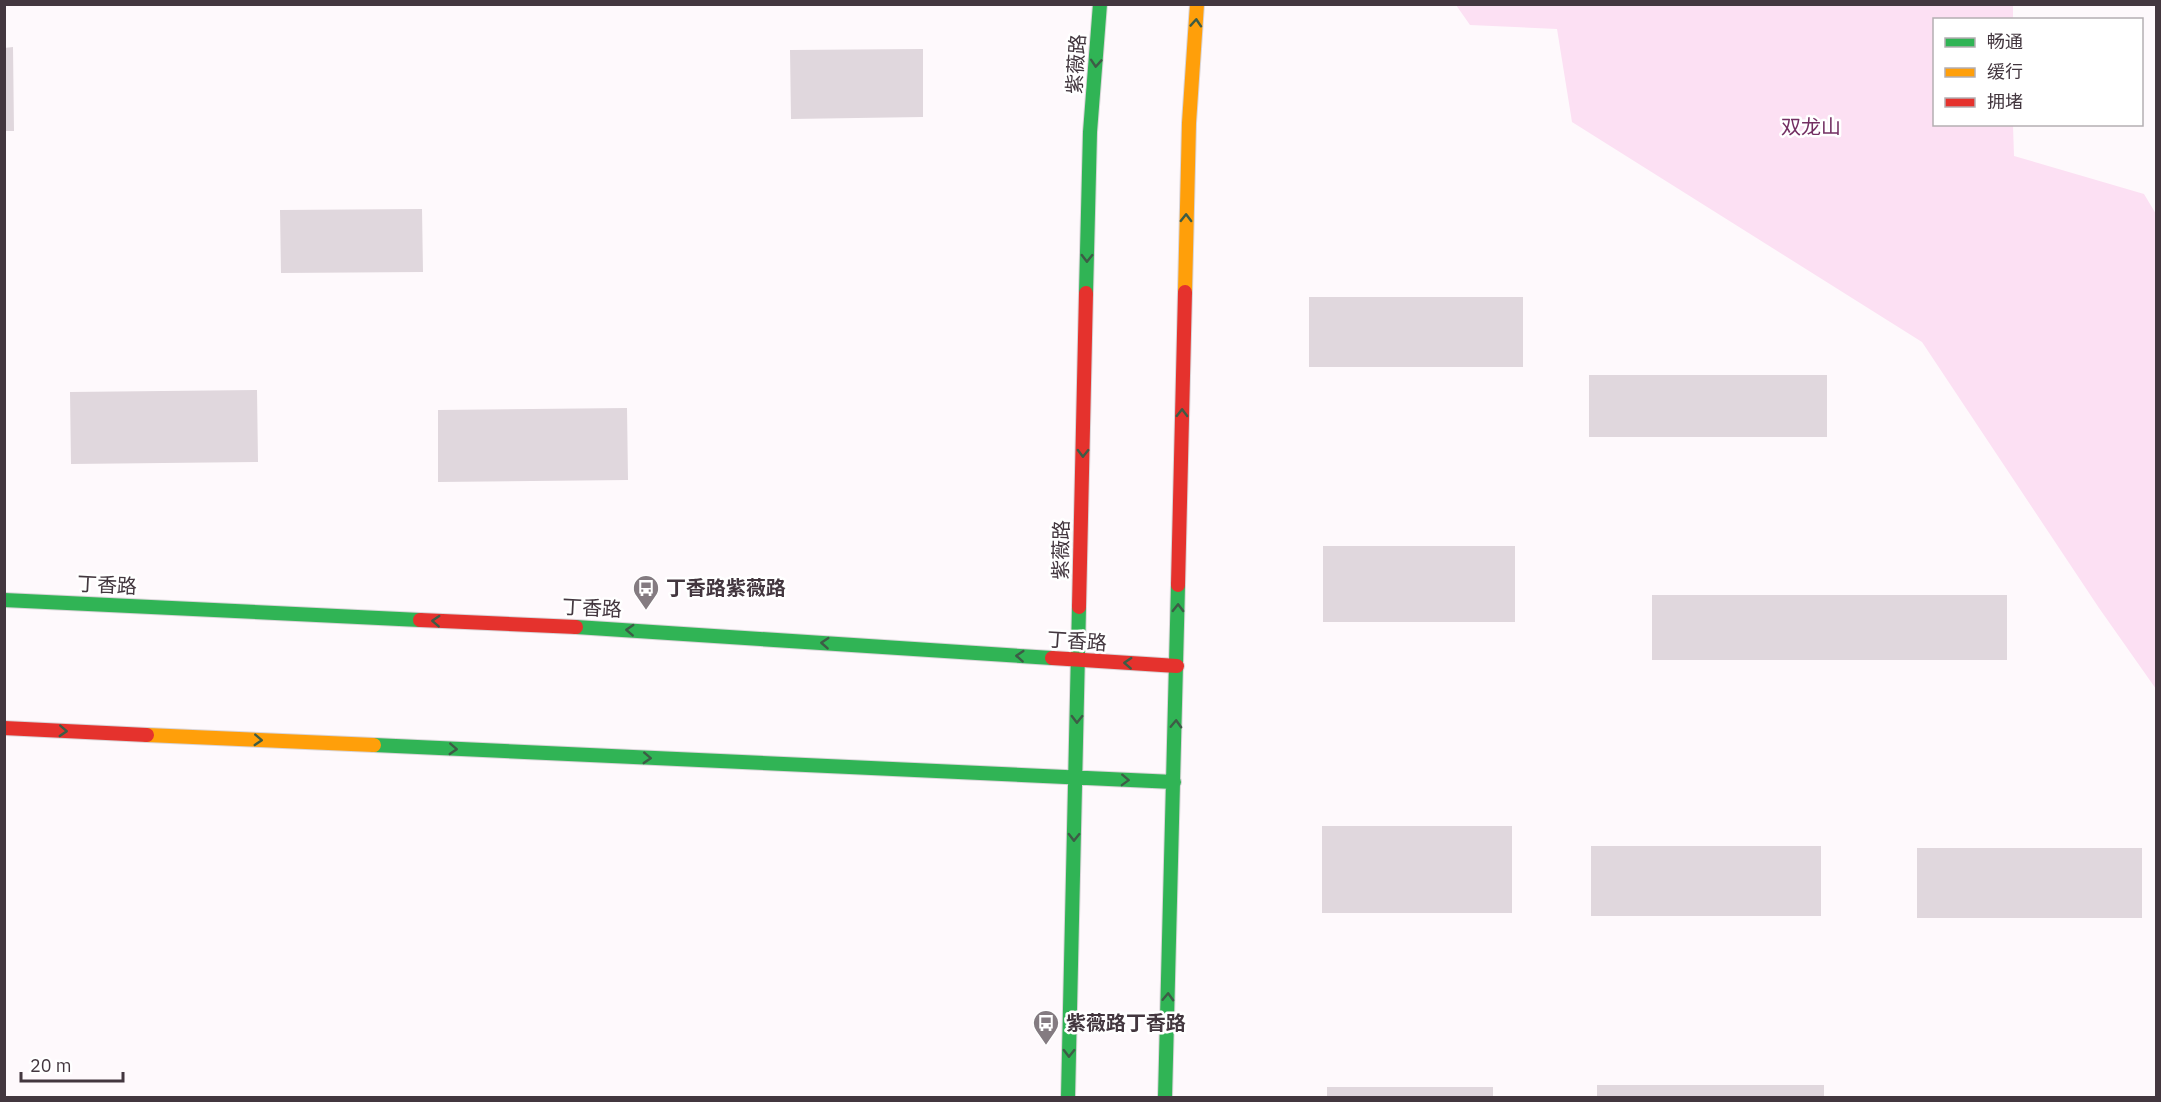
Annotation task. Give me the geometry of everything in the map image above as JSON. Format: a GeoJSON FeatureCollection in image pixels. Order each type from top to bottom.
{"type":"FeatureCollection","features":[{"type":"Feature","properties":{"kind":"main road","name":"紫薇路"},"geometry":{"type":"LineString","coordinates":[[1068,1098],[1090,132],[1100,4]]}},
{"type":"Feature","properties":{"kind":"main road"},"geometry":{"type":"LineString","coordinates":[[1165,1098],[1189,123],[1197,4]]}},
{"type":"Feature","properties":{"kind":"main road","name":"丁香路"},"geometry":{"type":"LineString","coordinates":[[4,600],[642,630],[1177,666]]}},
{"type":"Feature","properties":{"kind":"main road"},"geometry":{"type":"LineString","coordinates":[[4,728],[1174,782]]}},
{"type":"Feature","properties":{"kind":"green space","name":"双龙山"},"geometry":{"type":"Polygon","coordinates":[[[1456,5],[2013,5],[2013,18],[1933,18],[1933,126],[2013,126],[2014,156],[2144,194],[2156,214],[2156,689],[2099,608],[1922,342],[1572,122],[1557,29],[1470,25],[1456,5]]]}},
{"type":"Feature","properties":{"kind":"building"},"geometry":{"type":"Polygon","coordinates":[[[13,47],[14,131],[4,131],[4,48],[13,47]]]}},
{"type":"Feature","properties":{"kind":"building"},"geometry":{"type":"Polygon","coordinates":[[[923,49],[923,117],[791,119],[790,50],[923,49]]]}},
{"type":"Feature","properties":{"kind":"building"},"geometry":{"type":"Polygon","coordinates":[[[422,209],[423,272],[281,273],[280,210],[422,209]]]}},
{"type":"Feature","properties":{"kind":"building"},"geometry":{"type":"Polygon","coordinates":[[[1309,297],[1523,297],[1523,367],[1309,367],[1309,297]]]}},
{"type":"Feature","properties":{"kind":"building"},"geometry":{"type":"Polygon","coordinates":[[[1589,375],[1827,375],[1827,437],[1589,437],[1589,375]]]}},
{"type":"Feature","properties":{"kind":"building"},"geometry":{"type":"Polygon","coordinates":[[[257,390],[258,462],[71,464],[70,392],[257,390]]]}},
{"type":"Feature","properties":{"kind":"building"},"geometry":{"type":"Polygon","coordinates":[[[627,408],[628,480],[438,482],[438,410],[627,408]]]}},
{"type":"Feature","properties":{"kind":"building"},"geometry":{"type":"Polygon","coordinates":[[[1323,546],[1515,546],[1515,622],[1323,622],[1323,546]]]}},
{"type":"Feature","properties":{"kind":"building"},"geometry":{"type":"Polygon","coordinates":[[[1652,595],[2007,595],[2007,660],[1652,660],[1652,595]]]}},
{"type":"Feature","properties":{"kind":"building"},"geometry":{"type":"Polygon","coordinates":[[[1322,826],[1512,826],[1512,913],[1322,913],[1322,826]]]}},
{"type":"Feature","properties":{"kind":"building"},"geometry":{"type":"Polygon","coordinates":[[[1591,846],[1821,846],[1821,916],[1591,916],[1591,846]]]}},
{"type":"Feature","properties":{"kind":"building"},"geometry":{"type":"Polygon","coordinates":[[[1917,848],[2142,848],[2142,918],[1917,918],[1917,848]]]}},
{"type":"Feature","properties":{"kind":"building"},"geometry":{"type":"Polygon","coordinates":[[[1597,1085],[1824,1085],[1824,1098],[1597,1098],[1597,1085]]]}},
{"type":"Feature","properties":{"kind":"building"},"geometry":{"type":"Polygon","coordinates":[[[1327,1087],[1493,1087],[1493,1098],[1327,1098],[1327,1087]]]}},
{"type":"Feature","properties":{"kind":"traffic: fast"},"geometry":{"type":"LineString","coordinates":[[1086,293],[1090,132],[1100,4]]}},
{"type":"Feature","properties":{"kind":"traffic: fast"},"geometry":{"type":"LineString","coordinates":[[1165,1098],[1178,585]]}},
{"type":"Feature","properties":{"kind":"traffic: fast"},"geometry":{"type":"LineString","coordinates":[[4,600],[420,620]]}},
{"type":"Feature","properties":{"kind":"traffic: fast"},"geometry":{"type":"LineString","coordinates":[[1068,1098],[1079,607]]}},
{"type":"Feature","properties":{"kind":"traffic: fast"},"geometry":{"type":"LineString","coordinates":[[576,627],[1052,658]]}},
{"type":"Feature","properties":{"kind":"traffic: fast"},"geometry":{"type":"LineString","coordinates":[[374,745],[1174,782]]}},
{"type":"Feature","properties":{"kind":"traffic: slow"},"geometry":{"type":"LineString","coordinates":[[1185,292],[1189,123],[1197,4]]}},
{"type":"Feature","properties":{"kind":"traffic: slow"},"geometry":{"type":"LineString","coordinates":[[147,735],[374,745]]}},
{"type":"Feature","properties":{"kind":"traffic: jam"},"geometry":{"type":"LineString","coordinates":[[1178,585],[1185,292]]}},
{"type":"Feature","properties":{"kind":"traffic: jam"},"geometry":{"type":"LineString","coordinates":[[1079,607],[1086,293]]}},
{"type":"Feature","properties":{"kind":"traffic: jam"},"geometry":{"type":"LineString","coordinates":[[420,620],[576,627]]}},
{"type":"Feature","properties":{"kind":"traffic: jam"},"geometry":{"type":"LineString","coordinates":[[1052,658],[1177,666]]}},
{"type":"Feature","properties":{"kind":"traffic: jam"},"geometry":{"type":"LineString","coordinates":[[4,728],[147,735]]}},
{"type":"Feature","properties":{"kind":"place","name":"丁香路紫薇路"},"geometry":{"type":"Point","coordinates":[646,611]}},
{"type":"Feature","properties":{"kind":"place","name":"紫薇路丁香路"},"geometry":{"type":"Point","coordinates":[1046,1046]}}]}
